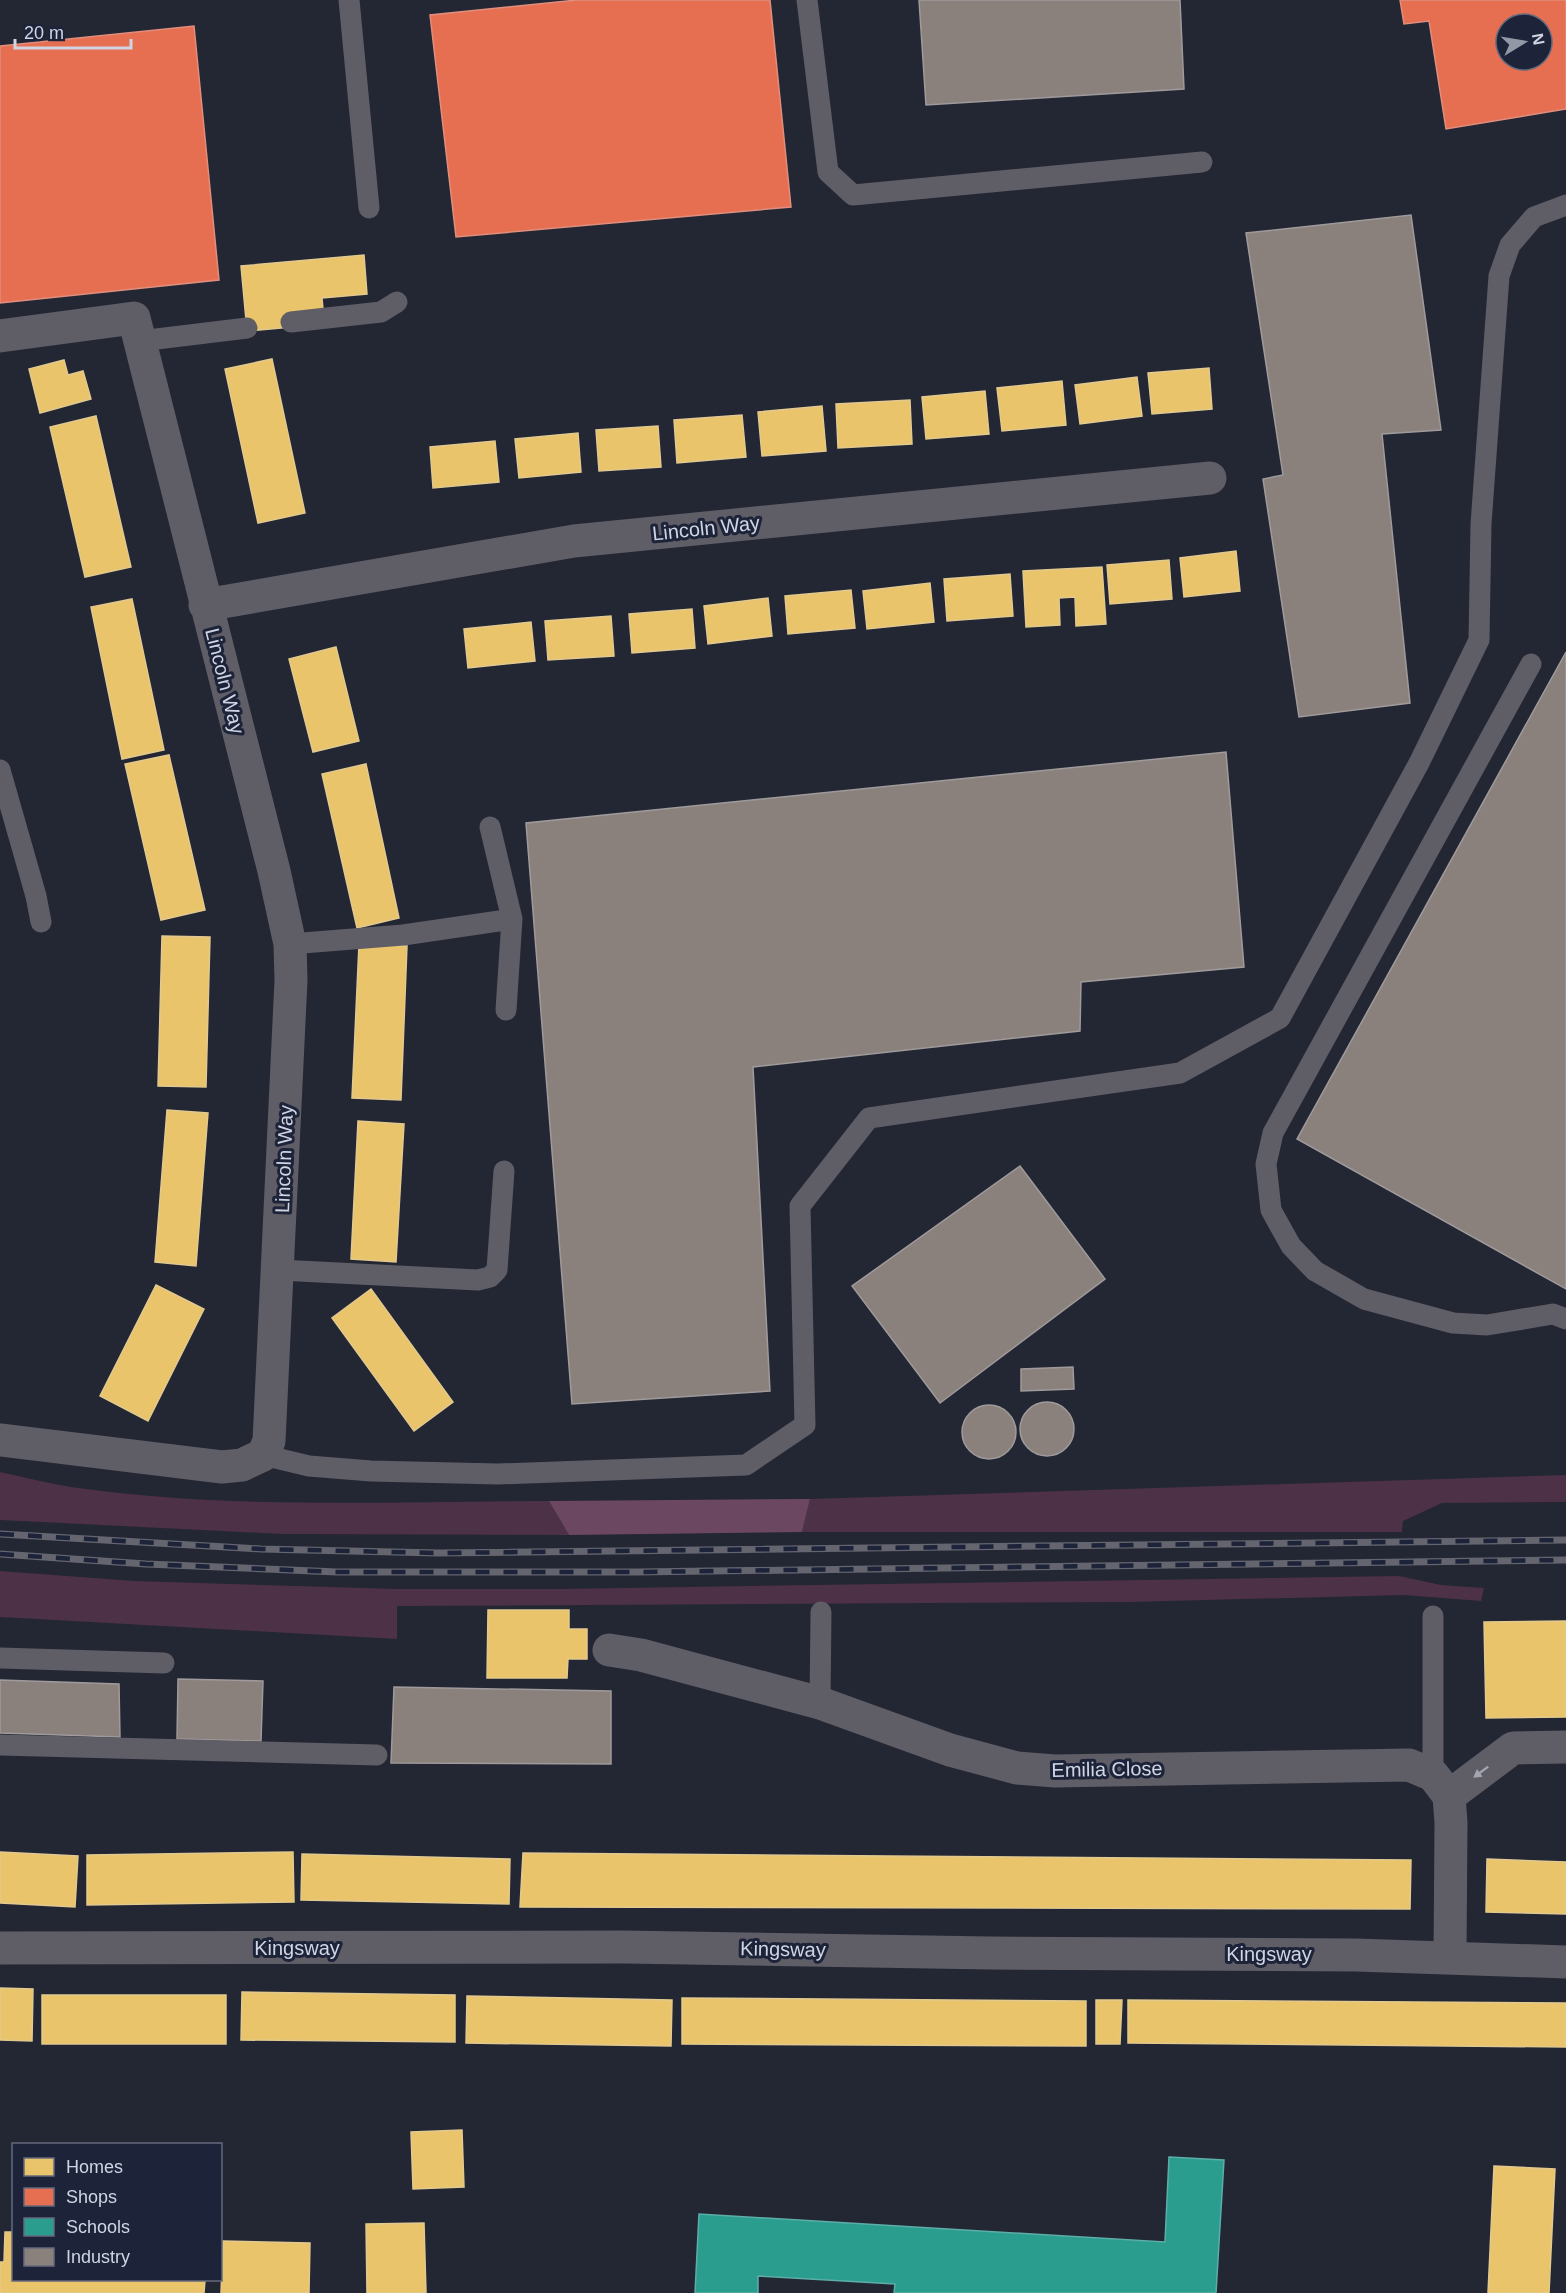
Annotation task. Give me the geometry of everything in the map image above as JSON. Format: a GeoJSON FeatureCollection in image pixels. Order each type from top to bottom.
{"type":"FeatureCollection","features":[{"type":"Feature","properties":{"kind":"street","name":"Lincoln Way"},"geometry":{"type":"LineString","coordinates":[[0,336],[134,318],[290,944],[291,980],[279,1270],[269,1441],[263,1455]]}},
{"type":"Feature","properties":{"kind":"street","name":"Lincoln Way"},"geometry":{"type":"LineString","coordinates":[[206,605],[574,541],[1210,478]]}},
{"type":"Feature","properties":{"kind":"street"},"geometry":{"type":"LineString","coordinates":[[0,1440],[222,1467],[242,1465],[263,1455]]}},
{"type":"Feature","properties":{"kind":"street","name":"Emilia Close"},"geometry":{"type":"LineString","coordinates":[[609,1650],[641,1655],[820,1704],[950,1750],[1017,1768],[1055,1771],[1390,1764],[1409,1766],[1441,1785]]}},
{"type":"Feature","properties":{"kind":"street"},"geometry":{"type":"LineString","coordinates":[[1450,1956],[1451,1823],[1441,1785],[1513,1748],[1566,1747]]}},
{"type":"Feature","properties":{"kind":"street","name":"Kingsway"},"geometry":{"type":"LineString","coordinates":[[0,1948],[624,1947],[1450,1956],[1566,1962]]}},
{"type":"Feature","properties":{"kind":"lane"},"geometry":{"type":"LineString","coordinates":[[349,0],[369,208]]}},
{"type":"Feature","properties":{"kind":"lane"},"geometry":{"type":"LineString","coordinates":[[807,0],[828,172],[853,195],[1202,162]]}},
{"type":"Feature","properties":{"kind":"lane"},"geometry":{"type":"LineString","coordinates":[[263,1455],[309,1466],[371,1471],[475,1473],[746,1465],[805,1425],[800,1206],[869,1118],[1180,1073],[1280,1018],[1419,763],[1479,640],[1480,524],[1499,276],[1510,245],[1534,217],[1566,205]]}},
{"type":"Feature","properties":{"kind":"lane"},"geometry":{"type":"LineString","coordinates":[[291,322],[381,312],[397,302]]}},
{"type":"Feature","properties":{"kind":"lane"},"geometry":{"type":"LineString","coordinates":[[140,341],[247,328]]}},
{"type":"Feature","properties":{"kind":"lane"},"geometry":{"type":"LineString","coordinates":[[1532,664],[1273,1132],[1266,1164],[1271,1210],[1291,1246],[1315,1270],[1364,1299],[1453,1323],[1487,1325],[1553,1314],[1566,1320]]}},
{"type":"Feature","properties":{"kind":"lane"},"geometry":{"type":"LineString","coordinates":[[0,770],[36,896],[40,922]]}},
{"type":"Feature","properties":{"kind":"lane"},"geometry":{"type":"LineString","coordinates":[[490,827],[512,919],[506,1010]]}},
{"type":"Feature","properties":{"kind":"lane"},"geometry":{"type":"LineString","coordinates":[[290,944],[403,935],[512,919]]}},
{"type":"Feature","properties":{"kind":"lane"},"geometry":{"type":"LineString","coordinates":[[279,1270],[478,1280],[490,1277],[497,1270],[504,1171]]}},
{"type":"Feature","properties":{"kind":"lane"},"geometry":{"type":"LineString","coordinates":[[820,1704],[821,1612]]}},
{"type":"Feature","properties":{"kind":"lane"},"geometry":{"type":"LineString","coordinates":[[1433,1616],[1441,1785]]}},
{"type":"Feature","properties":{"kind":"lane"},"geometry":{"type":"LineString","coordinates":[[0,1658],[164,1663]]}},
{"type":"Feature","properties":{"kind":"lane"},"geometry":{"type":"LineString","coordinates":[[0,1745],[377,1755]]}},
{"type":"Feature","properties":{"kind":"shaded area"},"geometry":{"type":"Polygon","coordinates":[[[0,1472],[71,1487],[190,1499],[310,1503],[549,1501],[569,1535],[283,1534],[0,1520],[0,1472]]]}},
{"type":"Feature","properties":{"kind":"shaded area"},"geometry":{"type":"Polygon","coordinates":[[[1566,1475],[1566,1502],[1442,1503],[1403,1521],[1402,1532],[802,1532],[810,1499],[1566,1475]]]}},
{"type":"Feature","properties":{"kind":"shaded area"},"geometry":{"type":"Polygon","coordinates":[[[810,1499],[802,1532],[569,1535],[549,1501],[810,1499]]]}},
{"type":"Feature","properties":{"kind":"shaded area"},"geometry":{"type":"Polygon","coordinates":[[[0,1571],[134,1581],[397,1589],[559,1589],[1399,1576],[1441,1585],[1484,1588],[1481,1601],[1404,1595],[1129,1602],[397,1606],[397,1639],[0,1617],[0,1571]]]}},
{"type":"Feature","properties":{"kind":"building: Homes"},"geometry":{"type":"Polygon","coordinates":[[[364,255],[367,294],[322,298],[323,309],[292,327],[247,331],[241,266],[364,255]]]}},
{"type":"Feature","properties":{"kind":"building: Homes"},"geometry":{"type":"Polygon","coordinates":[[[272,359],[305,513],[258,523],[225,369],[272,359]]]}},
{"type":"Feature","properties":{"kind":"building: Homes"},"geometry":{"type":"Polygon","coordinates":[[[64,360],[68,375],[83,371],[91,399],[40,413],[29,369],[64,360]]]}},
{"type":"Feature","properties":{"kind":"building: Homes"},"geometry":{"type":"Polygon","coordinates":[[[1209,368],[1212,409],[1152,414],[1148,373],[1209,368]]]}},
{"type":"Feature","properties":{"kind":"building: Homes"},"geometry":{"type":"Polygon","coordinates":[[[1137,377],[1142,416],[1080,424],[1075,385],[1137,377]]]}},
{"type":"Feature","properties":{"kind":"building: Homes"},"geometry":{"type":"Polygon","coordinates":[[[1062,381],[1066,425],[1002,431],[997,388],[1062,381]]]}},
{"type":"Feature","properties":{"kind":"building: Homes"},"geometry":{"type":"Polygon","coordinates":[[[985,391],[989,434],[926,439],[922,397],[985,391]]]}},
{"type":"Feature","properties":{"kind":"building: Homes"},"geometry":{"type":"Polygon","coordinates":[[[910,400],[912,444],[838,448],[836,404],[910,400]]]}},
{"type":"Feature","properties":{"kind":"building: Homes"},"geometry":{"type":"Polygon","coordinates":[[[822,406],[826,451],[762,456],[758,412],[822,406]]]}},
{"type":"Feature","properties":{"kind":"building: Homes"},"geometry":{"type":"Polygon","coordinates":[[[742,415],[746,457],[677,463],[674,420],[742,415]]]}},
{"type":"Feature","properties":{"kind":"building: Homes"},"geometry":{"type":"Polygon","coordinates":[[[96,416],[131,567],[85,577],[50,427],[96,416]]]}},
{"type":"Feature","properties":{"kind":"building: Homes"},"geometry":{"type":"Polygon","coordinates":[[[658,426],[661,467],[599,471],[596,430],[658,426]]]}},
{"type":"Feature","properties":{"kind":"building: Homes"},"geometry":{"type":"Polygon","coordinates":[[[578,433],[581,472],[519,478],[515,439],[578,433]]]}},
{"type":"Feature","properties":{"kind":"building: Homes"},"geometry":{"type":"Polygon","coordinates":[[[495,441],[499,482],[433,488],[430,447],[495,441]]]}},
{"type":"Feature","properties":{"kind":"building: Homes"},"geometry":{"type":"Polygon","coordinates":[[[1236,551],[1240,591],[1184,597],[1180,558],[1236,551]]]}},
{"type":"Feature","properties":{"kind":"building: Homes"},"geometry":{"type":"Polygon","coordinates":[[[1169,560],[1172,599],[1110,604],[1107,565],[1169,560]]]}},
{"type":"Feature","properties":{"kind":"building: Homes"},"geometry":{"type":"Polygon","coordinates":[[[1102,567],[1106,624],[1076,626],[1075,597],[1059,598],[1060,625],[1026,627],[1023,571],[1102,567]]]}},
{"type":"Feature","properties":{"kind":"building: Homes"},"geometry":{"type":"Polygon","coordinates":[[[1010,574],[1013,616],[947,621],[944,579],[1010,574]]]}},
{"type":"Feature","properties":{"kind":"building: Homes"},"geometry":{"type":"Polygon","coordinates":[[[930,583],[934,622],[867,629],[863,591],[930,583]]]}},
{"type":"Feature","properties":{"kind":"building: Homes"},"geometry":{"type":"Polygon","coordinates":[[[851,590],[855,628],[788,634],[785,596],[851,590]]]}},
{"type":"Feature","properties":{"kind":"building: Homes"},"geometry":{"type":"Polygon","coordinates":[[[768,598],[772,636],[708,644],[704,606],[768,598]]]}},
{"type":"Feature","properties":{"kind":"building: Homes"},"geometry":{"type":"Polygon","coordinates":[[[132,599],[164,750],[122,759],[91,607],[132,599]]]}},
{"type":"Feature","properties":{"kind":"building: Homes"},"geometry":{"type":"Polygon","coordinates":[[[692,609],[695,648],[632,653],[629,614],[692,609]]]}},
{"type":"Feature","properties":{"kind":"building: Homes"},"geometry":{"type":"Polygon","coordinates":[[[611,616],[614,656],[548,660],[545,621],[611,616]]]}},
{"type":"Feature","properties":{"kind":"building: Homes"},"geometry":{"type":"Polygon","coordinates":[[[531,622],[535,661],[468,668],[464,629],[531,622]]]}},
{"type":"Feature","properties":{"kind":"building: Homes"},"geometry":{"type":"Polygon","coordinates":[[[336,647],[359,741],[313,752],[289,659],[336,647]]]}},
{"type":"Feature","properties":{"kind":"building: Homes"},"geometry":{"type":"Polygon","coordinates":[[[169,755],[205,910],[161,920],[125,764],[169,755]]]}},
{"type":"Feature","properties":{"kind":"building: Homes"},"geometry":{"type":"Polygon","coordinates":[[[366,764],[399,918],[357,928],[322,774],[366,764]]]}},
{"type":"Feature","properties":{"kind":"building: Homes"},"geometry":{"type":"Polygon","coordinates":[[[162,936],[210,937],[206,1087],[158,1086],[162,936]]]}},
{"type":"Feature","properties":{"kind":"building: Homes"},"geometry":{"type":"Polygon","coordinates":[[[359,944],[407,946],[401,1100],[352,1098],[359,944]]]}},
{"type":"Feature","properties":{"kind":"building: Homes"},"geometry":{"type":"Polygon","coordinates":[[[167,1110],[208,1113],[196,1266],[155,1262],[167,1110]]]}},
{"type":"Feature","properties":{"kind":"building: Homes"},"geometry":{"type":"Polygon","coordinates":[[[358,1121],[404,1124],[396,1262],[351,1259],[358,1121]]]}},
{"type":"Feature","properties":{"kind":"building: Homes"},"geometry":{"type":"Polygon","coordinates":[[[156,1285],[204,1309],[148,1421],[100,1396],[156,1285]]]}},
{"type":"Feature","properties":{"kind":"building: Homes"},"geometry":{"type":"Polygon","coordinates":[[[371,1289],[453,1402],[414,1431],[332,1318],[371,1289]]]}},
{"type":"Feature","properties":{"kind":"building: Homes"},"geometry":{"type":"Polygon","coordinates":[[[488,1610],[569,1610],[569,1629],[587,1629],[587,1659],[568,1659],[567,1678],[487,1678],[488,1610]]]}},
{"type":"Feature","properties":{"kind":"building: Homes"},"geometry":{"type":"Polygon","coordinates":[[[1566,1621],[1566,1717],[1486,1718],[1484,1622],[1566,1621]]]}},
{"type":"Feature","properties":{"kind":"building: Homes"},"geometry":{"type":"Polygon","coordinates":[[[0,1852],[78,1856],[75,1907],[0,1903],[0,1852]]]}},
{"type":"Feature","properties":{"kind":"building: Homes"},"geometry":{"type":"Polygon","coordinates":[[[293,1852],[294,1902],[87,1905],[87,1855],[293,1852]]]}},
{"type":"Feature","properties":{"kind":"building: Homes"},"geometry":{"type":"Polygon","coordinates":[[[523,1853],[1411,1860],[1410,1909],[520,1907],[523,1853]]]}},
{"type":"Feature","properties":{"kind":"building: Homes"},"geometry":{"type":"Polygon","coordinates":[[[302,1854],[510,1859],[509,1904],[301,1900],[302,1854]]]}},
{"type":"Feature","properties":{"kind":"building: Homes"},"geometry":{"type":"Polygon","coordinates":[[[1487,1859],[1566,1862],[1566,1914],[1486,1912],[1487,1859]]]}},
{"type":"Feature","properties":{"kind":"building: Homes"},"geometry":{"type":"Polygon","coordinates":[[[0,1988],[33,1989],[32,2041],[0,2040],[0,1988]]]}},
{"type":"Feature","properties":{"kind":"building: Homes"},"geometry":{"type":"Polygon","coordinates":[[[242,1992],[455,1995],[455,2042],[241,2040],[242,1992]]]}},
{"type":"Feature","properties":{"kind":"building: Homes"},"geometry":{"type":"Polygon","coordinates":[[[42,1995],[226,1995],[226,2044],[42,2044],[42,1995]]]}},
{"type":"Feature","properties":{"kind":"building: Homes"},"geometry":{"type":"Polygon","coordinates":[[[467,1996],[672,2000],[671,2046],[466,2043],[467,1996]]]}},
{"type":"Feature","properties":{"kind":"building: Homes"},"geometry":{"type":"Polygon","coordinates":[[[682,1998],[1086,2001],[1086,2046],[682,2044],[682,1998]]]}},
{"type":"Feature","properties":{"kind":"building: Homes"},"geometry":{"type":"Polygon","coordinates":[[[1096,2000],[1122,2000],[1120,2044],[1096,2044],[1096,2000]]]}},
{"type":"Feature","properties":{"kind":"building: Homes"},"geometry":{"type":"Polygon","coordinates":[[[1128,2000],[1566,2003],[1566,2047],[1128,2043],[1128,2000]]]}},
{"type":"Feature","properties":{"kind":"building: Homes"},"geometry":{"type":"Polygon","coordinates":[[[462,2130],[464,2187],[413,2189],[411,2132],[462,2130]]]}},
{"type":"Feature","properties":{"kind":"building: Homes"},"geometry":{"type":"Polygon","coordinates":[[[1494,2166],[1555,2169],[1549,2293],[1488,2293],[1494,2166]]]}},
{"type":"Feature","properties":{"kind":"building: Homes"},"geometry":{"type":"Polygon","coordinates":[[[424,2223],[426,2293],[367,2293],[366,2224],[424,2223]]]}},
{"type":"Feature","properties":{"kind":"building: Homes"},"geometry":{"type":"Polygon","coordinates":[[[5,2232],[12,2232],[12,2281],[205,2281],[204,2293],[0,2293],[0,2262],[4,2262],[5,2232]]]}},
{"type":"Feature","properties":{"kind":"building: Homes"},"geometry":{"type":"Polygon","coordinates":[[[223,2241],[310,2243],[309,2293],[221,2293],[223,2241]]]}},
{"type":"Feature","properties":{"kind":"building: Shops"},"geometry":{"type":"Polygon","coordinates":[[[577,0],[770,0],[791,207],[456,237],[430,15],[577,0]]]}},
{"type":"Feature","properties":{"kind":"building: Shops"},"geometry":{"type":"Polygon","coordinates":[[[1400,0],[1566,0],[1566,109],[1446,129],[1429,21],[1404,24],[1400,0]]]}},
{"type":"Feature","properties":{"kind":"building: Shops"},"geometry":{"type":"Polygon","coordinates":[[[194,26],[219,280],[0,303],[0,46],[194,26]]]}},
{"type":"Feature","properties":{"kind":"building: Schools"},"geometry":{"type":"Polygon","coordinates":[[[1169,2157],[1224,2160],[1216,2293],[894,2293],[895,2284],[758,2276],[758,2293],[695,2293],[699,2214],[1165,2242],[1169,2157]]]}},
{"type":"Feature","properties":{"kind":"building: Industry"},"geometry":{"type":"Polygon","coordinates":[[[919,0],[1180,0],[1184,89],[926,105],[919,0]]]}},
{"type":"Feature","properties":{"kind":"building: Industry"},"geometry":{"type":"Polygon","coordinates":[[[1411,215],[1441,430],[1382,434],[1410,703],[1299,717],[1263,479],[1283,475],[1246,233],[1411,215]]]}},
{"type":"Feature","properties":{"kind":"building: Industry"},"geometry":{"type":"Polygon","coordinates":[[[1566,652],[1566,1289],[1297,1139],[1566,652]]]}},
{"type":"Feature","properties":{"kind":"building: Industry"},"geometry":{"type":"Polygon","coordinates":[[[1226,752],[1244,967],[1081,982],[1080,1031],[753,1067],[770,1391],[572,1404],[526,823],[1226,752]]]}},
{"type":"Feature","properties":{"kind":"building: Industry"},"geometry":{"type":"Polygon","coordinates":[[[1020,1166],[1105,1279],[940,1403],[852,1286],[1020,1166]]]}},
{"type":"Feature","properties":{"kind":"building: Industry"},"geometry":{"type":"Polygon","coordinates":[[[1073,1367],[1074,1389],[1021,1391],[1021,1369],[1073,1367]]]}},
{"type":"Feature","properties":{"kind":"building: Industry"},"geometry":{"type":"Polygon","coordinates":[[[1042,1402],[1052,1402],[1062,1406],[1070,1414],[1074,1429],[1070,1444],[1062,1452],[1052,1456],[1042,1456],[1032,1452],[1024,1444],[1020,1434],[1020,1424],[1024,1414],[1032,1406],[1042,1402]]]}},
{"type":"Feature","properties":{"kind":"building: Industry"},"geometry":{"type":"Polygon","coordinates":[[[984,1405],[994,1405],[1004,1409],[1012,1417],[1016,1432],[1012,1447],[1004,1455],[994,1459],[984,1459],[974,1455],[966,1447],[962,1437],[962,1427],[966,1417],[974,1409],[984,1405]]]}},
{"type":"Feature","properties":{"kind":"building: Industry"},"geometry":{"type":"Polygon","coordinates":[[[178,1679],[263,1681],[261,1741],[177,1739],[178,1679]]]}},
{"type":"Feature","properties":{"kind":"building: Industry"},"geometry":{"type":"Polygon","coordinates":[[[0,1680],[119,1684],[120,1737],[0,1733],[0,1680]]]}},
{"type":"Feature","properties":{"kind":"building: Industry"},"geometry":{"type":"Polygon","coordinates":[[[394,1687],[611,1691],[611,1764],[391,1763],[394,1687]]]}},
{"type":"Feature","properties":{"kind":"railway"},"geometry":{"type":"LineString","coordinates":[[0,1534],[261,1549],[438,1553],[1566,1540]]}},
{"type":"Feature","properties":{"kind":"railway"},"geometry":{"type":"LineString","coordinates":[[0,1554],[146,1564],[337,1572],[638,1572],[1566,1560]]}}]}
